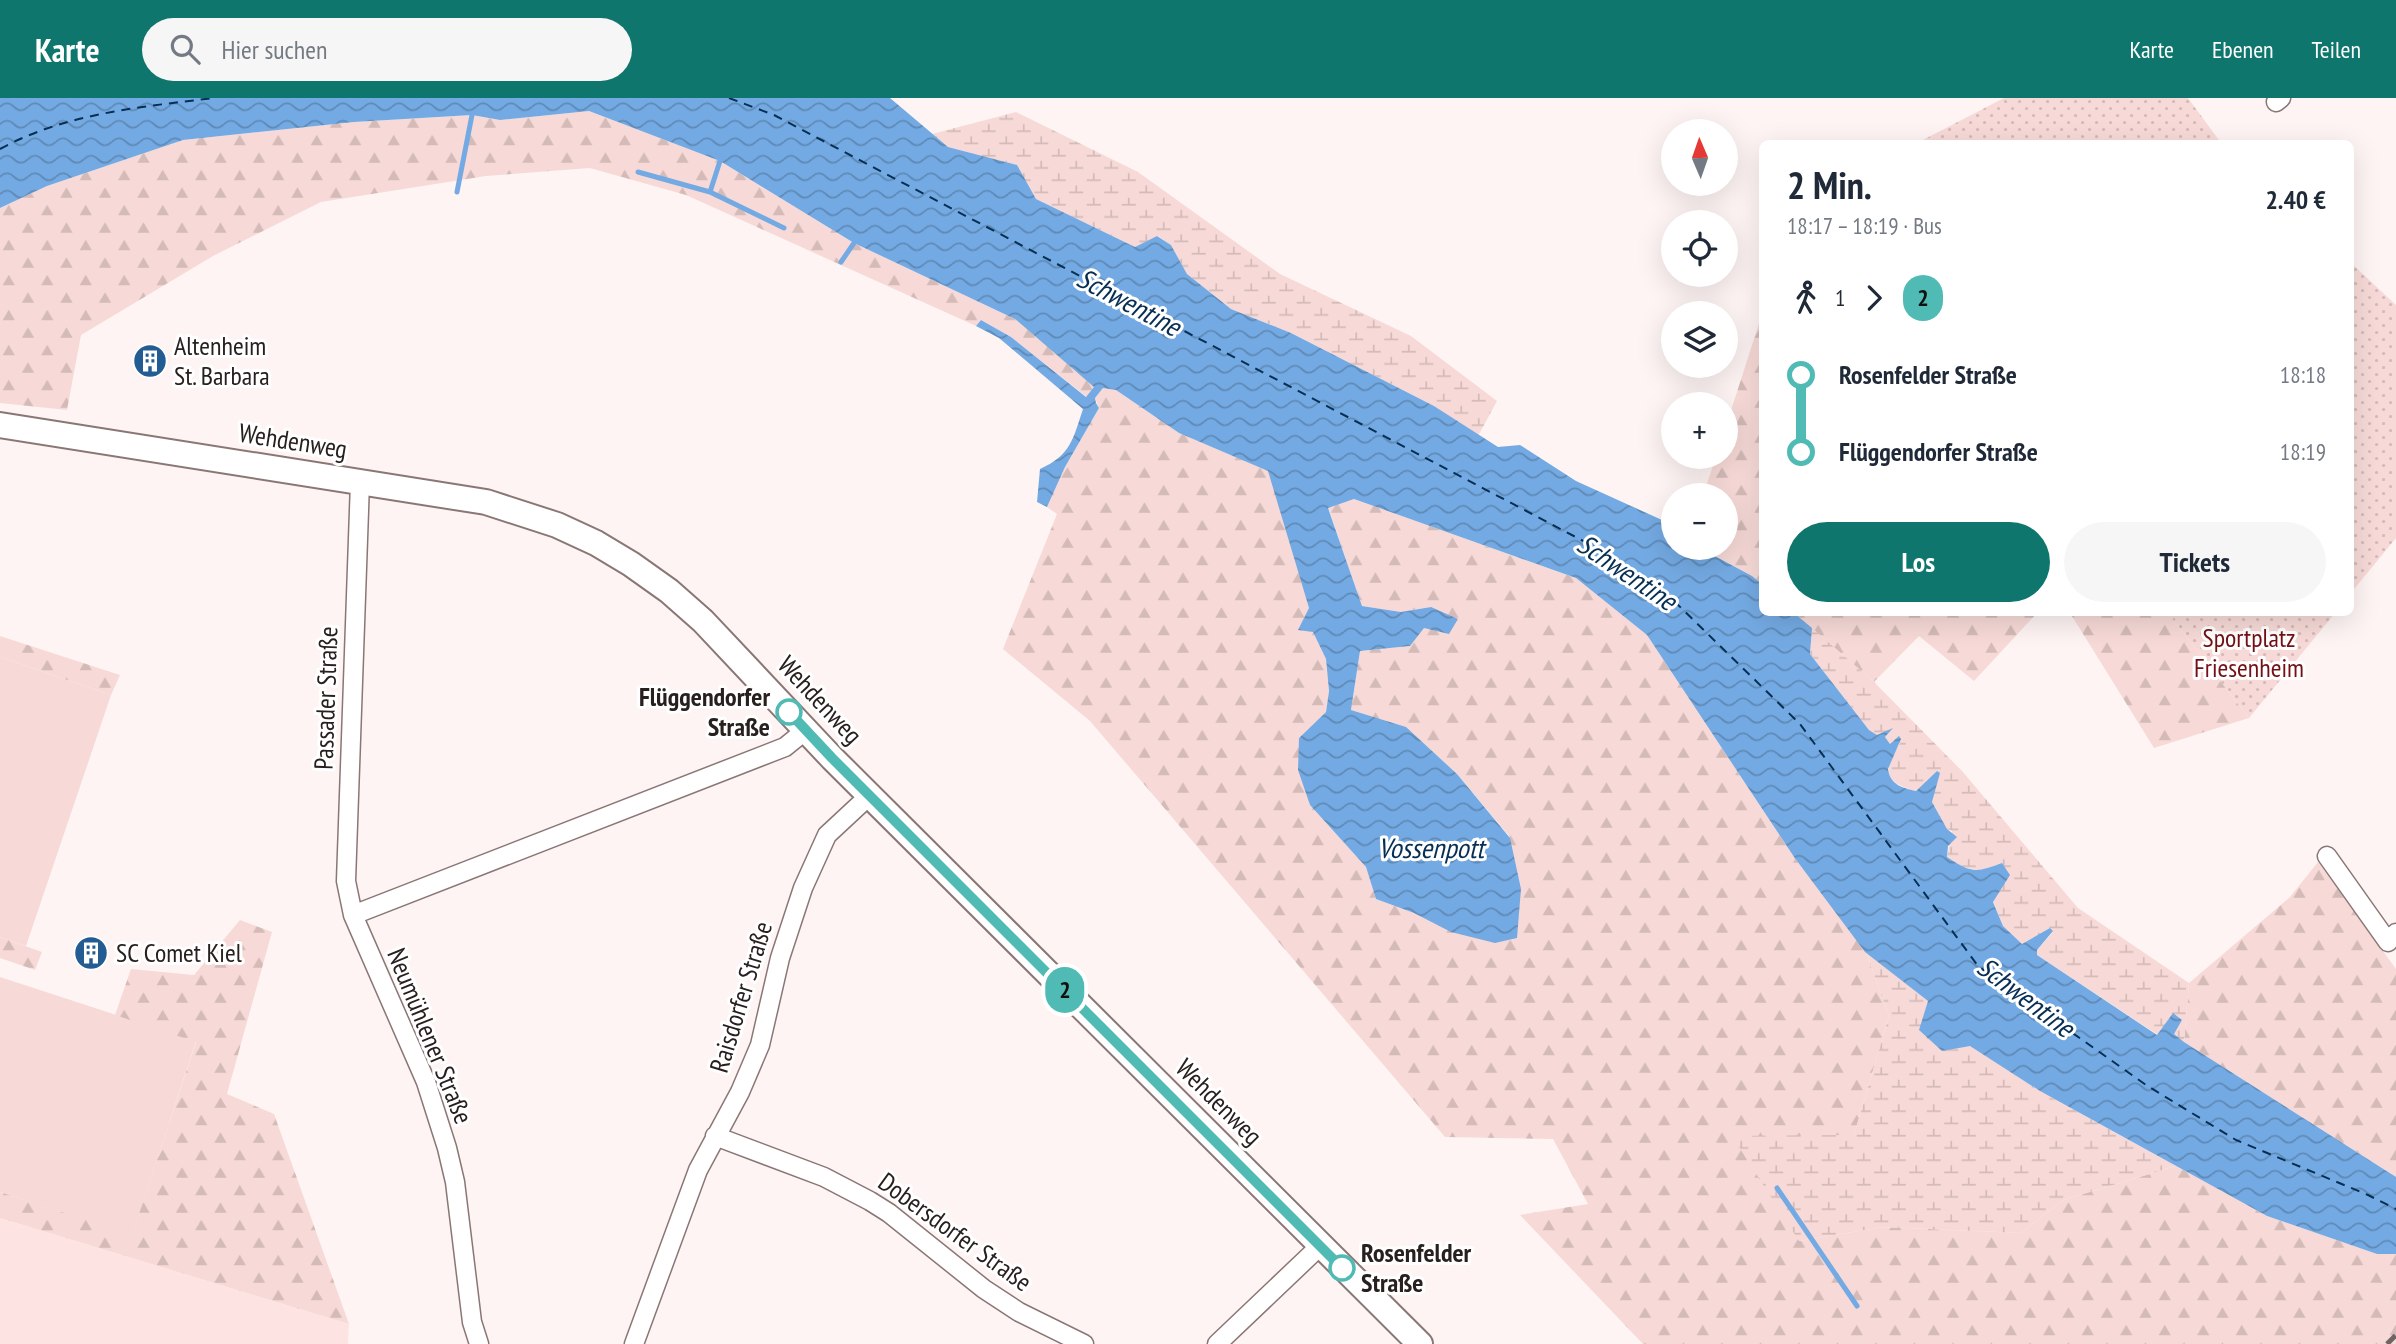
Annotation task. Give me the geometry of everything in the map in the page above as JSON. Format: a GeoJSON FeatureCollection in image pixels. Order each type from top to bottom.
{"type":"FeatureCollection","features":[{"type":"Feature","properties":{"kind":"main road","name":"Wehdenweg"},"geometry":{"type":"LineString","coordinates":[[0,425],[486,502],[556,524],[631,564],[669,590],[704,621],[870,795],[1420,1344]]}},
{"type":"Feature","properties":{"kind":"street","name":"Passader Straße"},"geometry":{"type":"LineString","coordinates":[[353,915],[346,881],[360,482]]}},
{"type":"Feature","properties":{"kind":"street"},"geometry":{"type":"LineString","coordinates":[[353,915],[785,747],[806,730]]}},
{"type":"Feature","properties":{"kind":"street","name":"Raisdorfer Straße"},"geometry":{"type":"LineString","coordinates":[[634,1344],[698,1170],[740,1092],[760,1045],[780,958],[803,888],[827,835],[870,795]]}},
{"type":"Feature","properties":{"kind":"street"},"geometry":{"type":"LineString","coordinates":[[2328,856],[2388,942],[2396,933]]}},
{"type":"Feature","properties":{"kind":"street","name":"Neumühlener Straße"},"geometry":{"type":"LineString","coordinates":[[353,915],[426,1082],[447,1149],[455,1182],[472,1322],[479,1344]]}},
{"type":"Feature","properties":{"kind":"street","name":"Dobersdorfer Straße"},"geometry":{"type":"LineString","coordinates":[[715,1136],[824,1177],[870,1201],[889,1213],[984,1289],[1084,1344]]}},
{"type":"Feature","properties":{"kind":"street"},"geometry":{"type":"LineString","coordinates":[[1217,1344],[1320,1245]]}},
{"type":"Feature","properties":{"kind":"shaded area"},"geometry":{"type":"Polygon","coordinates":[[[0,1218],[349,1324],[348,1344],[0,1344],[0,1218]]]}},
{"type":"Feature","properties":{"kind":"green space"},"geometry":{"type":"Polygon","coordinates":[[[2004,98],[2188,98],[2219,140],[1923,140],[2004,98]]]}},
{"type":"Feature","properties":{"kind":"green space"},"geometry":{"type":"Polygon","coordinates":[[[589,111],[720,161],[854,243],[1015,319],[1095,387],[1087,397],[1011,337],[981,320],[976,326],[686,195],[590,168],[486,176],[321,202],[213,256],[81,335],[67,410],[0,403],[0,208],[47,186],[183,140],[354,122],[472,115],[500,120],[589,111]]]}},
{"type":"Feature","properties":{"kind":"green space"},"geometry":{"type":"Polygon","coordinates":[[[1016,112],[1138,172],[1280,274],[1411,336],[1497,401],[1478,436],[1434,406],[1291,333],[1231,309],[1187,274],[1171,245],[1158,236],[1135,247],[1036,199],[1016,165],[948,147],[932,134],[1016,112]]]}},
{"type":"Feature","properties":{"kind":"green space","name":"Sportplatz Friesenheim"},"geometry":{"type":"Polygon","coordinates":[[[2354,266],[2396,305],[2396,538],[2354,589],[2354,266]]]}},
{"type":"Feature","properties":{"kind":"green space"},"geometry":{"type":"Polygon","coordinates":[[[1759,323],[1759,582],[1722,560],[1738,560],[1738,483],[1707,483],[1712,469],[1738,469],[1737,392],[1759,323]]]}},
{"type":"Feature","properties":{"kind":"green space"},"geometry":{"type":"Polygon","coordinates":[[[1103,388],[1116,390],[1179,433],[1269,471],[1309,608],[1313,632],[1326,659],[1329,691],[1326,712],[1299,738],[1310,805],[1366,867],[1376,899],[1414,913],[1510,837],[1457,774],[1406,728],[1351,710],[1360,651],[1410,646],[1431,607],[1401,612],[1362,606],[1328,507],[1354,499],[1576,578],[1647,635],[1794,857],[1866,952],[1889,1016],[1854,1135],[1799,1241],[1883,1227],[2021,1233],[2063,1200],[2176,1166],[2267,1216],[2377,1254],[2396,1254],[2396,1344],[1643,1344],[1520,1215],[1588,1204],[1553,1139],[1445,1137],[1090,721],[1003,649],[1057,514],[1047,507],[1065,467],[1099,408],[1095,398],[1103,388]]]}},
{"type":"Feature","properties":{"kind":"green space"},"geometry":{"type":"Polygon","coordinates":[[[1797,616],[2034,616],[1974,681],[1919,636],[1874,682],[1797,616]]]}},
{"type":"Feature","properties":{"kind":"green space"},"geometry":{"type":"Polygon","coordinates":[[[2072,616],[2170,616],[2249,718],[2154,748],[2072,616]]]}},
{"type":"Feature","properties":{"kind":"green space","name":"Sportplatz Friesenheim"},"geometry":{"type":"Polygon","coordinates":[[[2170,616],[2333,616],[2249,718],[2170,616]]]}},
{"type":"Feature","properties":{"kind":"green space"},"geometry":{"type":"Polygon","coordinates":[[[1812,628],[1874,682],[1962,771],[2078,908],[2189,983],[2184,1042],[2173,1034],[2173,1014],[2158,1035],[2037,955],[2037,950],[2053,932],[2022,944],[2003,926],[1981,871],[1963,867],[1947,857],[1952,831],[1947,829],[1932,802],[1937,771],[1916,791],[1891,779],[1889,768],[1900,743],[1890,744],[1885,737],[1891,730],[1877,735],[1869,730],[1810,654],[1812,628]]]}},
{"type":"Feature","properties":{"kind":"green space"},"geometry":{"type":"Polygon","coordinates":[[[0,636],[120,675],[111,695],[0,657],[0,636]]]}},
{"type":"Feature","properties":{"kind":"green space"},"geometry":{"type":"Polygon","coordinates":[[[0,657],[111,695],[26,946],[0,937],[0,657]]]}},
{"type":"Feature","properties":{"kind":"green space"},"geometry":{"type":"Polygon","coordinates":[[[2318,862],[2396,969],[2396,1177],[2184,1042],[2189,983],[2290,897],[2318,862]]]}},
{"type":"Feature","properties":{"kind":"green space"},"geometry":{"type":"Polygon","coordinates":[[[240,920],[272,932],[227,1094],[274,1114],[349,1324],[0,1218],[0,1192],[132,1235],[196,1042],[115,1015],[131,969],[194,975],[240,920]]]}},
{"type":"Feature","properties":{"kind":"green space"},"geometry":{"type":"Polygon","coordinates":[[[0,937],[42,952],[35,970],[0,958],[0,937]]]}},
{"type":"Feature","properties":{"kind":"green space"},"geometry":{"type":"Polygon","coordinates":[[[1866,952],[1928,1001],[1970,1045],[2040,1091],[2176,1166],[2063,1200],[2021,1233],[1883,1227],[1799,1241],[1732,1136],[1854,1135],[1889,1016],[1866,952]]]}},
{"type":"Feature","properties":{"kind":"green space"},"geometry":{"type":"Polygon","coordinates":[[[0,977],[196,1041],[132,1236],[0,1192],[0,977]]]}},
{"type":"Feature","properties":{"kind":"water"},"geometry":{"type":"Polygon","coordinates":[[[0,98],[890,98],[948,147],[1017,165],[1036,199],[1135,247],[1157,236],[1171,245],[1187,274],[1231,309],[1291,333],[1434,406],[1498,447],[1520,445],[1576,481],[1661,520],[1661,560],[1722,560],[1752,576],[1759,582],[1759,616],[1798,616],[1812,628],[1810,654],[1869,730],[1877,735],[1893,728],[1885,737],[1890,744],[1899,736],[1901,739],[1888,769],[1891,779],[1902,787],[1916,791],[1937,771],[1940,773],[1932,802],[1947,829],[1957,837],[1948,846],[1947,857],[1974,870],[2002,863],[2010,875],[1993,902],[2003,926],[2022,944],[2050,928],[2053,931],[2037,950],[2037,955],[2157,1035],[2173,1013],[2182,1020],[2174,1034],[2184,1042],[2396,1177],[2396,1254],[2377,1254],[2267,1216],[2040,1091],[1970,1046],[1942,1051],[1919,1030],[1928,1001],[1865,952],[1794,857],[1647,635],[1576,578],[1354,499],[1328,508],[1362,606],[1401,612],[1431,607],[1458,619],[1449,634],[1424,628],[1410,646],[1360,651],[1351,710],[1406,727],[1457,774],[1510,838],[1521,889],[1517,938],[1495,943],[1451,932],[1414,913],[1376,899],[1366,867],[1310,805],[1298,770],[1299,738],[1326,712],[1329,691],[1326,659],[1313,632],[1298,630],[1309,608],[1268,471],[1179,433],[1116,390],[1103,388],[1095,398],[1099,408],[1065,467],[1047,507],[1037,502],[1040,469],[1065,452],[1083,409],[999,338],[976,326],[981,320],[1011,337],[1086,397],[1094,387],[1015,319],[854,243],[720,161],[589,111],[500,120],[472,115],[354,122],[183,140],[47,186],[0,208],[0,98]]]}},
{"type":"Feature","properties":{"kind":"waterway"},"geometry":{"type":"LineString","coordinates":[[457,192],[472,115]]}},
{"type":"Feature","properties":{"kind":"waterway"},"geometry":{"type":"LineString","coordinates":[[710,192],[720,161]]}},
{"type":"Feature","properties":{"kind":"waterway"},"geometry":{"type":"LineString","coordinates":[[638,172],[710,192],[784,228]]}},
{"type":"Feature","properties":{"kind":"waterway"},"geometry":{"type":"LineString","coordinates":[[841,262],[854,243]]}},
{"type":"Feature","properties":{"kind":"waterway"},"geometry":{"type":"LineString","coordinates":[[1777,1188],[1857,1306]]}},
{"type":"Feature","properties":{"kind":"ferry route"},"geometry":{"type":"LineString","coordinates":[[0,149],[25,137],[77,119],[214,98]]}},
{"type":"Feature","properties":{"kind":"ferry route"},"geometry":{"type":"LineString","coordinates":[[729,98],[774,115],[1589,544],[1673,600],[1800,724],[1978,966],[2146,1085],[2236,1140],[2396,1209]]}},
{"type":"Feature","properties":{"kind":"railway"},"geometry":{"type":"LineString","coordinates":[[2387,1344],[2396,1335]]}},
{"type":"Feature","properties":{"kind":"bus line","name":"2"},"geometry":{"type":"LineString","coordinates":[[789,712],[1342,1268]]}},
{"type":"Feature","properties":{"kind":"place","name":"Altenheim St. Barbara"},"geometry":{"type":"Point","coordinates":[150,361]}},
{"type":"Feature","properties":{"kind":"place","name":"Flüggendorfer Straße"},"geometry":{"type":"Point","coordinates":[789,712]}},
{"type":"Feature","properties":{"kind":"place","name":"SC Comet Kiel"},"geometry":{"type":"Point","coordinates":[91,953]}},
{"type":"Feature","properties":{"kind":"place","name":"Rosenfelder Straße"},"geometry":{"type":"Point","coordinates":[1342,1268]}},
{"type":"Feature","properties":{"kind":"water label","name":"Schwentine"},"geometry":{"type":"Point","coordinates":[1129,302]}},
{"type":"Feature","properties":{"kind":"water label","name":"Schwentine"},"geometry":{"type":"Point","coordinates":[1627,572]}},
{"type":"Feature","properties":{"kind":"water label","name":"Vossenpott"},"geometry":{"type":"Point","coordinates":[1431,848]}},
{"type":"Feature","properties":{"kind":"water label","name":"Schwentine"},"geometry":{"type":"Point","coordinates":[2026,997]}}]}
